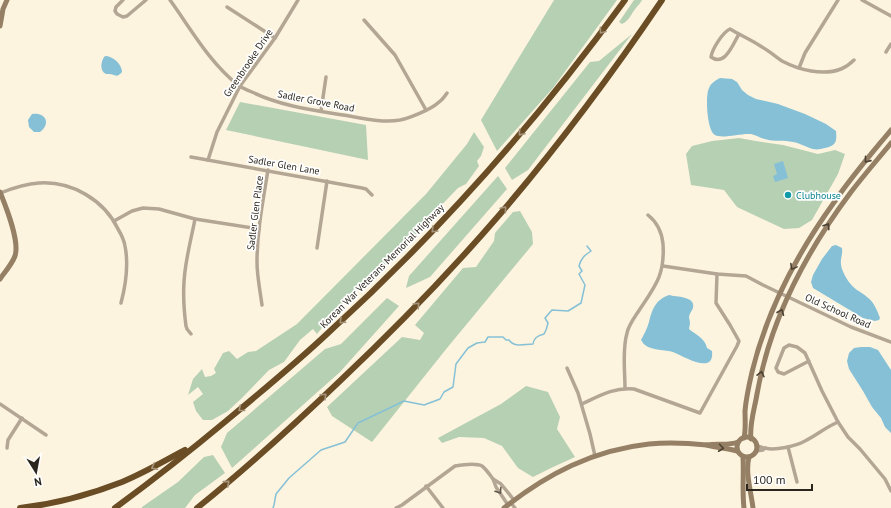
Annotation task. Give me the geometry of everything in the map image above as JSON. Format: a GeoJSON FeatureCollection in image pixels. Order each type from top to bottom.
{"type":"FeatureCollection","features":[{"type":"Feature","properties":{"kind":"highway","name":"Korean War Veterans Memorial Highway"},"geometry":{"type":"LineString","coordinates":[[115,508],[201,442],[271,384],[389,276],[487,172],[535,116],[595,41],[625,0]]}},
{"type":"Feature","properties":{"kind":"highway"},"geometry":{"type":"LineString","coordinates":[[197,508],[276,441],[314,406],[377,346],[437,284],[500,214],[540,166],[603,84],[662,0]]}},
{"type":"Feature","properties":{"kind":"highway"},"geometry":{"type":"LineString","coordinates":[[20,508],[74,498],[110,486],[144,472],[201,442]]}},
{"type":"Feature","properties":{"kind":"street"},"geometry":{"type":"LineString","coordinates":[[0,26],[3,10],[7,0]]}},
{"type":"Feature","properties":{"kind":"street"},"geometry":{"type":"LineString","coordinates":[[123,0],[116,7],[115,11],[123,17],[127,16],[146,0]]}},
{"type":"Feature","properties":{"kind":"street","name":"Sadler Grove Road"},"geometry":{"type":"LineString","coordinates":[[170,0],[211,59],[240,86],[264,98],[287,105],[380,121],[392,121],[409,118],[426,110],[440,102],[447,93]]}},
{"type":"Feature","properties":{"kind":"street","name":"Greenbrooke Drive"},"geometry":{"type":"LineString","coordinates":[[208,160],[217,132],[240,86],[275,38],[298,0]]}},
{"type":"Feature","properties":{"kind":"street"},"geometry":{"type":"LineString","coordinates":[[798,68],[805,53],[838,0]]}},
{"type":"Feature","properties":{"kind":"street"},"geometry":{"type":"LineString","coordinates":[[862,0],[891,16]]}},
{"type":"Feature","properties":{"kind":"street"},"geometry":{"type":"LineString","coordinates":[[227,7],[275,38]]}},
{"type":"Feature","properties":{"kind":"street"},"geometry":{"type":"LineString","coordinates":[[364,20],[395,55],[426,110]]}},
{"type":"Feature","properties":{"kind":"street"},"geometry":{"type":"LineString","coordinates":[[739,34],[726,56],[721,60],[716,60],[711,57],[712,52],[725,31],[730,29],[762,46],[782,61],[798,68],[816,72],[834,71],[846,67],[854,60]]}},
{"type":"Feature","properties":{"kind":"street"},"geometry":{"type":"LineString","coordinates":[[886,52],[891,44]]}},
{"type":"Feature","properties":{"kind":"street"},"geometry":{"type":"LineString","coordinates":[[321,111],[326,77]]}},
{"type":"Feature","properties":{"kind":"street"},"geometry":{"type":"LineString","coordinates":[[744,438],[745,410],[752,372],[768,323],[780,293],[799,257],[827,212],[891,130]]}},
{"type":"Feature","properties":{"kind":"street"},"geometry":{"type":"LineString","coordinates":[[751,439],[752,419],[763,366],[774,328],[787,297],[803,265],[832,218],[891,143]]}},
{"type":"Feature","properties":{"kind":"street","name":"Sadler Glen Lane"},"geometry":{"type":"LineString","coordinates":[[191,157],[362,188],[372,195]]}},
{"type":"Feature","properties":{"kind":"street","name":"Sadler Glen Place"},"geometry":{"type":"LineString","coordinates":[[262,305],[257,262],[259,229],[268,170]]}},
{"type":"Feature","properties":{"kind":"street"},"geometry":{"type":"LineString","coordinates":[[317,248],[327,181]]}},
{"type":"Feature","properties":{"kind":"street"},"geometry":{"type":"LineString","coordinates":[[0,280],[15,257],[16,249],[16,240],[13,229],[0,193],[17,187],[40,183],[67,186],[78,190],[99,203],[114,221],[125,244],[127,270],[126,284],[120,303]]}},
{"type":"Feature","properties":{"kind":"street"},"geometry":{"type":"LineString","coordinates":[[114,221],[132,211],[144,208],[159,209],[195,219],[259,229]]}},
{"type":"Feature","properties":{"kind":"street"},"geometry":{"type":"LineString","coordinates":[[625,388],[625,344],[627,333],[631,323],[660,276],[663,266],[662,237],[657,224],[648,215]]}},
{"type":"Feature","properties":{"kind":"street"},"geometry":{"type":"LineString","coordinates":[[191,334],[186,326],[184,282],[195,219]]}},
{"type":"Feature","properties":{"kind":"street","name":"Old School Road"},"geometry":{"type":"LineString","coordinates":[[663,266],[717,274],[746,276],[851,327],[891,342]]}},
{"type":"Feature","properties":{"kind":"street"},"geometry":{"type":"LineString","coordinates":[[582,404],[611,391],[625,388],[634,389],[700,413],[739,341],[716,304],[717,274]]}},
{"type":"Feature","properties":{"kind":"street"},"geometry":{"type":"LineString","coordinates":[[809,361],[784,374],[778,372],[776,368],[784,348],[789,345],[797,347],[805,353],[809,361],[825,397],[838,422],[848,437],[860,448],[889,484],[891,491]]}},
{"type":"Feature","properties":{"kind":"street"},"geometry":{"type":"LineString","coordinates":[[567,368],[582,404],[595,456]]}},
{"type":"Feature","properties":{"kind":"street"},"geometry":{"type":"LineString","coordinates":[[0,404],[46,434]]}},
{"type":"Feature","properties":{"kind":"street"},"geometry":{"type":"LineString","coordinates":[[7,448],[8,440],[22,418]]}},
{"type":"Feature","properties":{"kind":"street"},"geometry":{"type":"LineString","coordinates":[[756,448],[788,447],[805,441],[838,422]]}},
{"type":"Feature","properties":{"kind":"street"},"geometry":{"type":"LineString","coordinates":[[707,445],[716,443],[734,444],[744,438],[754,440],[756,448],[754,454],[749,457],[743,457]]}},
{"type":"Feature","properties":{"kind":"street"},"geometry":{"type":"LineString","coordinates":[[738,442],[737,447],[739,453],[743,457],[744,466],[744,508]]}},
{"type":"Feature","properties":{"kind":"street"},"geometry":{"type":"LineString","coordinates":[[509,504],[567,467],[609,452],[649,444],[676,443],[707,445],[716,448],[738,451]]}},
{"type":"Feature","properties":{"kind":"street"},"geometry":{"type":"LineString","coordinates":[[788,447],[797,482]]}},
{"type":"Feature","properties":{"kind":"street"},"geometry":{"type":"LineString","coordinates":[[749,457],[748,474],[753,508]]}},
{"type":"Feature","properties":{"kind":"street"},"geometry":{"type":"LineString","coordinates":[[396,508],[449,469],[462,465],[478,465],[483,467],[493,479],[501,484],[509,504]]}},
{"type":"Feature","properties":{"kind":"street"},"geometry":{"type":"LineString","coordinates":[[493,479],[496,487],[509,504],[515,508]]}},
{"type":"Feature","properties":{"kind":"street"},"geometry":{"type":"LineString","coordinates":[[426,486],[443,508]]}},
{"type":"Feature","properties":{"kind":"green space"},"geometry":{"type":"Polygon","coordinates":[[[554,0],[617,0],[553,88],[497,151],[481,120],[554,0]]]}},
{"type":"Feature","properties":{"kind":"green space"},"geometry":{"type":"Polygon","coordinates":[[[634,0],[642,0],[628,19],[622,24],[619,22],[634,0]]]}},
{"type":"Feature","properties":{"kind":"green space"},"geometry":{"type":"Polygon","coordinates":[[[632,34],[528,170],[512,180],[505,168],[590,62],[599,61],[632,34]]]}},
{"type":"Feature","properties":{"kind":"green space"},"geometry":{"type":"Polygon","coordinates":[[[240,102],[366,125],[368,160],[226,130],[240,102]]]}},
{"type":"Feature","properties":{"kind":"green space"},"geometry":{"type":"Polygon","coordinates":[[[474,132],[484,147],[481,156],[477,161],[479,166],[466,184],[458,188],[399,253],[362,288],[347,298],[317,334],[313,329],[300,340],[284,362],[269,370],[228,411],[212,420],[203,420],[196,411],[193,402],[203,394],[198,387],[188,395],[193,379],[202,369],[205,377],[211,376],[216,373],[214,369],[223,353],[229,351],[237,359],[248,352],[256,351],[297,324],[426,194],[467,144],[474,132]]]}},
{"type":"Feature","properties":{"kind":"green space"},"geometry":{"type":"Polygon","coordinates":[[[739,138],[783,145],[818,154],[835,150],[845,154],[838,174],[812,220],[799,228],[784,229],[737,207],[724,190],[691,185],[686,154],[692,146],[712,141],[739,138]]]}},
{"type":"Feature","properties":{"kind":"green space"},"geometry":{"type":"Polygon","coordinates":[[[498,176],[507,189],[430,277],[406,288],[409,276],[498,176]]]}},
{"type":"Feature","properties":{"kind":"green space"},"geometry":{"type":"Polygon","coordinates":[[[520,211],[532,232],[533,244],[372,442],[332,416],[327,407],[402,337],[420,340],[424,333],[415,325],[463,268],[476,267],[494,241],[495,233],[513,212],[520,211]]]}},
{"type":"Feature","properties":{"kind":"green space"},"geometry":{"type":"Polygon","coordinates":[[[387,298],[399,306],[340,372],[232,468],[221,447],[227,433],[325,349],[341,344],[387,298]]]}},
{"type":"Feature","properties":{"kind":"green space"},"geometry":{"type":"Polygon","coordinates":[[[526,386],[548,392],[560,417],[557,429],[575,457],[533,477],[518,468],[502,446],[484,438],[459,437],[442,443],[438,438],[501,404],[526,386]]]}},
{"type":"Feature","properties":{"kind":"green space"},"geometry":{"type":"Polygon","coordinates":[[[213,455],[225,473],[195,495],[185,508],[142,508],[178,482],[204,457],[213,455]]]}},
{"type":"Feature","properties":{"kind":"water"},"geometry":{"type":"Polygon","coordinates":[[[105,56],[111,57],[119,63],[122,72],[119,75],[116,76],[104,73],[101,65],[105,56]]]}},
{"type":"Feature","properties":{"kind":"water"},"geometry":{"type":"Polygon","coordinates":[[[720,78],[732,79],[737,82],[742,90],[748,95],[756,99],[778,104],[826,124],[836,131],[834,145],[816,149],[790,141],[763,139],[751,134],[715,135],[710,127],[707,98],[710,86],[720,78]]]}},
{"type":"Feature","properties":{"kind":"water"},"geometry":{"type":"Polygon","coordinates":[[[32,114],[41,115],[45,119],[45,126],[40,132],[34,132],[29,127],[28,120],[32,114]]]}},
{"type":"Feature","properties":{"kind":"water"},"geometry":{"type":"Polygon","coordinates":[[[783,161],[788,178],[775,182],[773,176],[777,174],[774,164],[783,161]]]}},
{"type":"Feature","properties":{"kind":"water"},"geometry":{"type":"Polygon","coordinates":[[[836,245],[842,248],[841,266],[846,278],[854,288],[872,301],[879,315],[879,320],[875,321],[863,318],[813,288],[811,282],[813,275],[822,259],[832,246],[836,245]]]}},
{"type":"Feature","properties":{"kind":"water"},"geometry":{"type":"Polygon","coordinates":[[[669,295],[692,301],[693,308],[689,316],[689,329],[702,339],[707,348],[712,351],[712,358],[709,362],[697,362],[673,352],[651,348],[644,345],[641,340],[655,306],[660,300],[669,295]]]}},
{"type":"Feature","properties":{"kind":"water"},"geometry":{"type":"Polygon","coordinates":[[[870,347],[878,350],[891,370],[891,433],[885,427],[881,418],[872,407],[849,369],[847,361],[849,353],[854,348],[870,347]]]}},
{"type":"Feature","properties":{"kind":"waterway"},"geometry":{"type":"LineString","coordinates":[[273,508],[276,494],[289,478],[321,450],[345,442],[358,423],[404,401],[424,405],[440,399],[444,392],[453,387],[456,364],[468,348],[477,343],[485,342],[488,337],[503,337],[517,345],[533,344],[536,338],[544,334],[548,323],[545,318],[552,310],[568,311],[581,303],[585,285],[579,274],[582,271],[579,266],[584,257],[591,251],[587,246]]}},
{"type":"Feature","properties":{"kind":"place","name":"Clubhouse"},"geometry":{"type":"Point","coordinates":[788,195]}}]}
